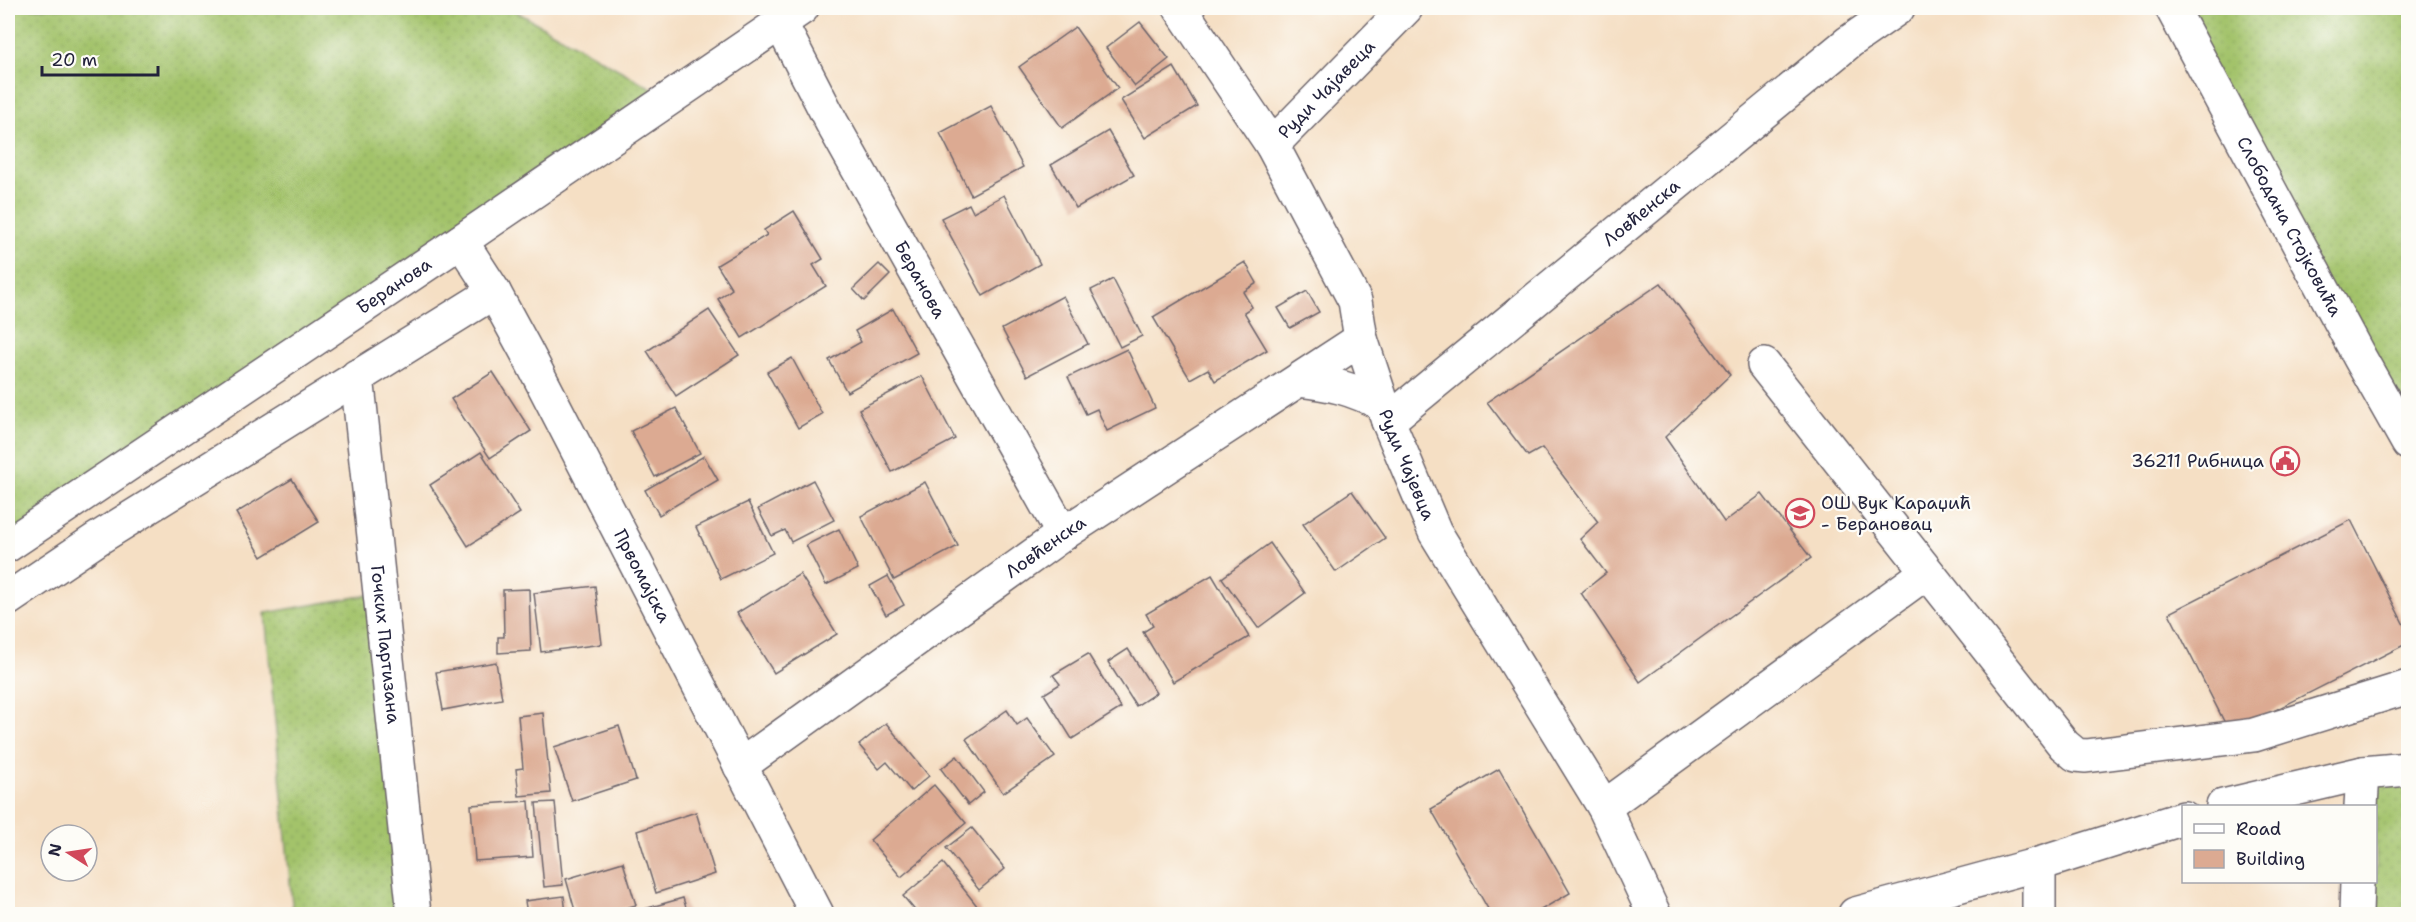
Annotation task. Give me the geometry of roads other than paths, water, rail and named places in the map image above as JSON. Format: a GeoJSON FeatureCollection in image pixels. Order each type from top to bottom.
{"type":"FeatureCollection","features":[{"type":"Feature","properties":{"kind":"street","name":"Руди Чајевца"},"geometry":{"type":"LineString","coordinates":[[1180,8],[1272,145],[1355,301],[1361,339],[1385,412],[1435,532],[1604,807],[1654,915]]}},
{"type":"Feature","properties":{"kind":"street","name":"Руди Чајавеца"},"geometry":{"type":"LineString","coordinates":[[1272,145],[1406,8]]}},
{"type":"Feature","properties":{"kind":"street","name":"Ловћенска"},"geometry":{"type":"LineString","coordinates":[[1385,412],[1849,42],[1898,8]]}},
{"type":"Feature","properties":{"kind":"street","name":"Слободана Стојковића"},"geometry":{"type":"LineString","coordinates":[[2172,8],[2409,443]]}},
{"type":"Feature","properties":{"kind":"street","name":"Беранова"},"geometry":{"type":"LineString","coordinates":[[8,545],[791,16],[832,123],[1063,534]]}},
{"type":"Feature","properties":{"kind":"street","name":"Првомајска"},"geometry":{"type":"LineString","coordinates":[[461,241],[494,292],[816,915]]}},
{"type":"Feature","properties":{"kind":"street"},"geometry":{"type":"LineString","coordinates":[[8,599],[98,539],[494,292]]}},
{"type":"Feature","properties":{"kind":"street","name":"Ловћенска"},"geometry":{"type":"LineString","coordinates":[[740,766],[1063,534],[1361,339]]}},
{"type":"Feature","properties":{"kind":"street"},"geometry":{"type":"LineString","coordinates":[[1764,365],[2064,745],[2076,755],[2086,756],[2254,735],[2409,687]]}},
{"type":"Feature","properties":{"kind":"street","name":"Гочких Партизана"},"geometry":{"type":"LineString","coordinates":[[357,376],[414,915]]}},
{"type":"Feature","properties":{"kind":"street"},"geometry":{"type":"LineString","coordinates":[[1299,380],[1356,390],[1385,412]]}},
{"type":"Feature","properties":{"kind":"street"},"geometry":{"type":"LineString","coordinates":[[1604,807],[1927,572]]}},
{"type":"Feature","properties":{"kind":"street"},"geometry":{"type":"LineString","coordinates":[[2231,805],[2363,773],[2409,769]]}},
{"type":"Feature","properties":{"kind":"street"},"geometry":{"type":"LineString","coordinates":[[2361,805],[2363,773]]}},
{"type":"Feature","properties":{"kind":"street"},"geometry":{"type":"LineString","coordinates":[[1855,915],[2039,864],[2182,819]]}},
{"type":"Feature","properties":{"kind":"street"},"geometry":{"type":"LineString","coordinates":[[2039,864],[2039,915]]}},
{"type":"Feature","properties":{"kind":"street"},"geometry":{"type":"LineString","coordinates":[[2356,915],[2357,883]]}},
{"type":"Feature","properties":{"kind":"place","name":"36211 Рибница"},"geometry":{"type":"Point","coordinates":[2285,461]}},
{"type":"Feature","properties":{"kind":"place","name":"ОШ Вук Караџић - Берановац"},"geometry":{"type":"Point","coordinates":[1800,513]}}]}
